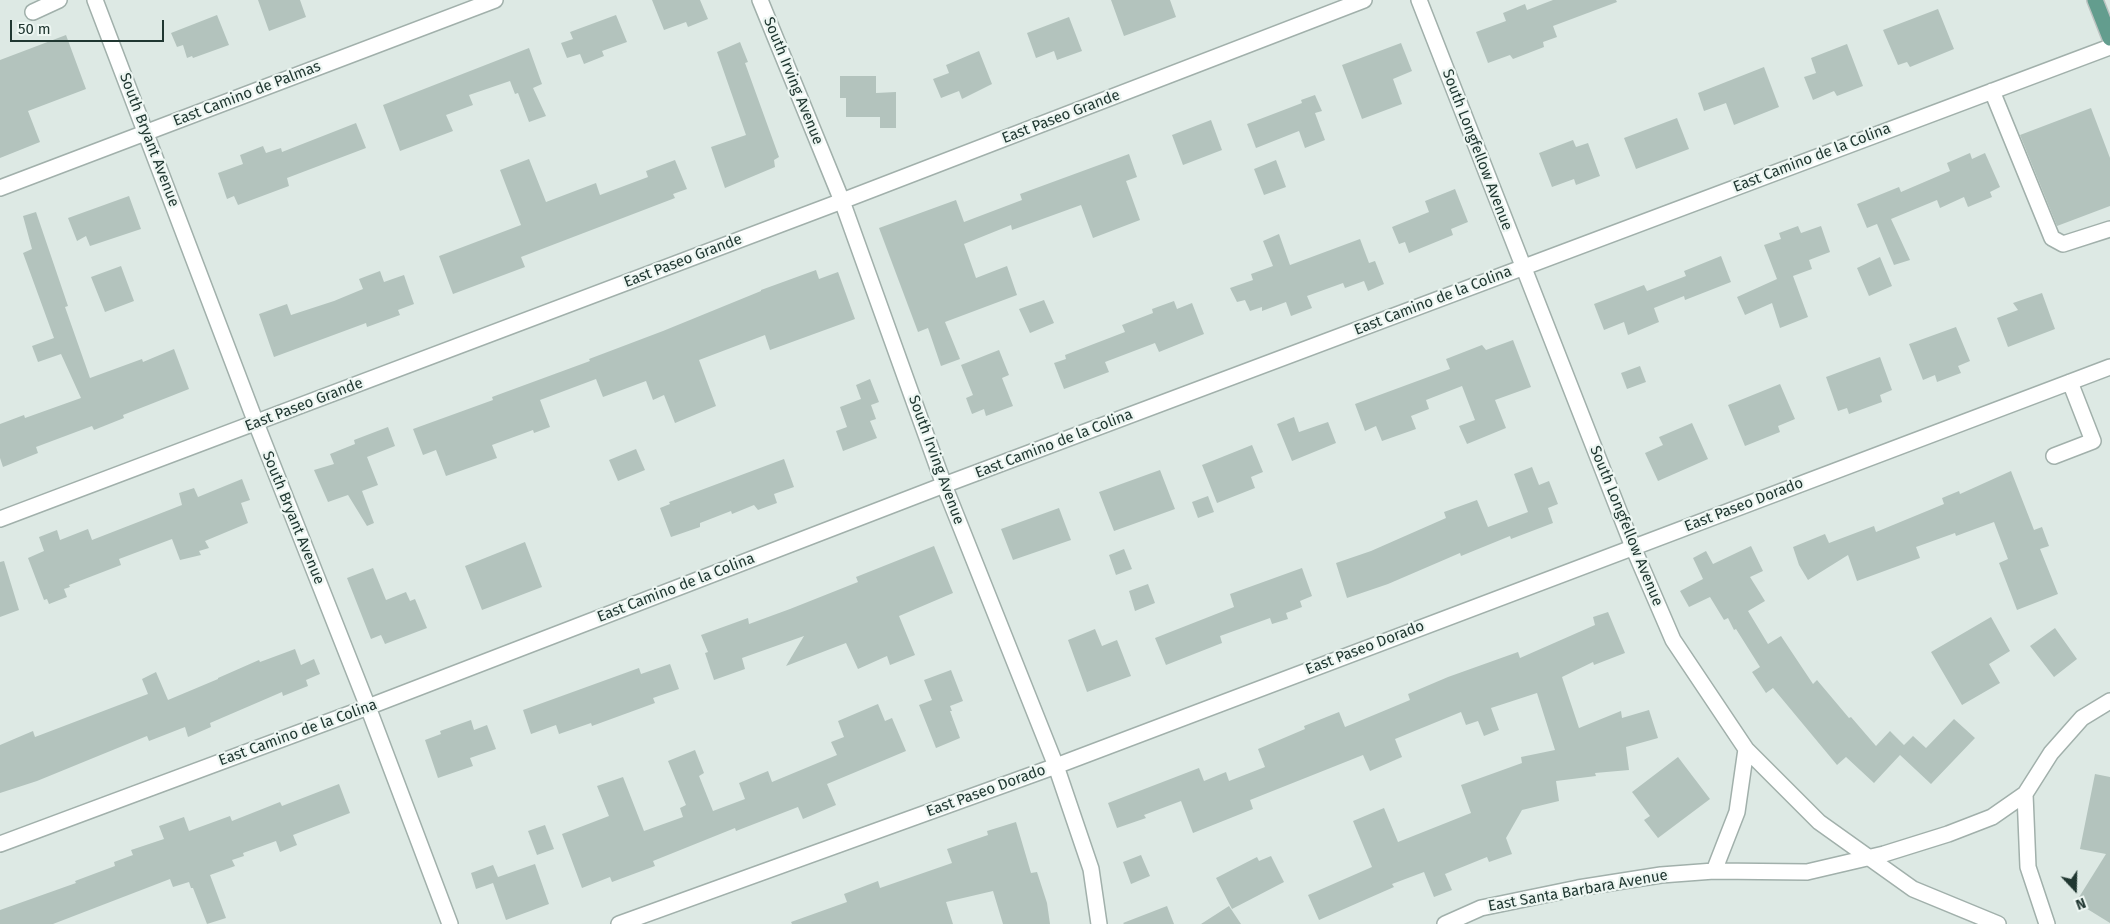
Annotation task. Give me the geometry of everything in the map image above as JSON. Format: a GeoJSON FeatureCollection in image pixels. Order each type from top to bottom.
{"type":"FeatureCollection","features":[{"type":"Feature","properties":{"kind":"main road"},"geometry":{"type":"LineString","coordinates":[[2095,0],[2110,38]]}},
{"type":"Feature","properties":{"kind":"street"},"geometry":{"type":"LineString","coordinates":[[33,12],[59,0]]}},
{"type":"Feature","properties":{"kind":"street","name":"South Bryant Avenue"},"geometry":{"type":"LineString","coordinates":[[95,0],[450,924]]}},
{"type":"Feature","properties":{"kind":"street","name":"East Camino de Palmas"},"geometry":{"type":"LineString","coordinates":[[0,188],[495,0]]}},
{"type":"Feature","properties":{"kind":"street","name":"South Irving Avenue"},"geometry":{"type":"LineString","coordinates":[[760,0],[842,201],[944,485],[1056,766],[1091,869],[1099,924]]}},
{"type":"Feature","properties":{"kind":"street","name":"East Paseo Grande"},"geometry":{"type":"LineString","coordinates":[[0,519],[842,201],[1364,0]]}},
{"type":"Feature","properties":{"kind":"street","name":"South Longfellow Avenue"},"geometry":{"type":"LineString","coordinates":[[1419,0],[1633,547],[1673,640],[1746,749],[1818,822],[1913,889],[1998,924]]}},
{"type":"Feature","properties":{"kind":"street","name":"East Camino de la Colina"},"geometry":{"type":"LineString","coordinates":[[0,844],[368,707],[944,485],[2110,47]]}},
{"type":"Feature","properties":{"kind":"street"},"geometry":{"type":"LineString","coordinates":[[1992,91],[2052,238],[2064,244],[2110,229]]}},
{"type":"Feature","properties":{"kind":"street","name":"East Paseo Dorado"},"geometry":{"type":"LineString","coordinates":[[619,924],[1056,766],[2110,367]]}},
{"type":"Feature","properties":{"kind":"street"},"geometry":{"type":"LineString","coordinates":[[2054,456],[2093,441],[2070,382]]}},
{"type":"Feature","properties":{"kind":"street","name":"East Santa Barbara Avenue"},"geometry":{"type":"LineString","coordinates":[[1445,924],[1481,908],[1578,888],[1661,875],[1714,871],[1807,872],[1868,858],[1948,834],[1992,817],[2025,794],[2051,753],[2082,718],[2110,700]]}},
{"type":"Feature","properties":{"kind":"street"},"geometry":{"type":"LineString","coordinates":[[1714,871],[1737,812],[1746,749]]}},
{"type":"Feature","properties":{"kind":"street"},"geometry":{"type":"LineString","coordinates":[[2025,794],[2028,867],[2047,924]]}},
{"type":"Feature","properties":{"kind":"building"},"geometry":{"type":"Polygon","coordinates":[[[258,0],[300,0],[306,17],[269,31],[258,0]]]}},
{"type":"Feature","properties":{"kind":"building"},"geometry":{"type":"Polygon","coordinates":[[[652,0],[700,0],[708,19],[688,27],[686,22],[664,30],[652,0]]]}},
{"type":"Feature","properties":{"kind":"building"},"geometry":{"type":"Polygon","coordinates":[[[1111,0],[1170,0],[1176,17],[1124,36],[1111,0]]]}},
{"type":"Feature","properties":{"kind":"building"},"geometry":{"type":"Polygon","coordinates":[[[1553,0],[1616,0],[1617,2],[1553,26],[1557,37],[1543,42],[1544,47],[1513,59],[1510,55],[1488,63],[1476,32],[1506,21],[1503,13],[1525,4],[1527,10],[1553,0]]]}},
{"type":"Feature","properties":{"kind":"building"},"geometry":{"type":"Polygon","coordinates":[[[1938,9],[1954,49],[1910,67],[1907,62],[1898,65],[1883,30],[1938,9]]]}},
{"type":"Feature","properties":{"kind":"building"},"geometry":{"type":"Polygon","coordinates":[[[217,15],[229,45],[193,58],[192,56],[187,58],[183,45],[177,47],[171,33],[217,15]]]}},
{"type":"Feature","properties":{"kind":"building"},"geometry":{"type":"Polygon","coordinates":[[[616,15],[627,42],[602,51],[604,56],[584,64],[580,54],[567,58],[561,43],[573,39],[570,32],[616,15]]]}},
{"type":"Feature","properties":{"kind":"building"},"geometry":{"type":"Polygon","coordinates":[[[1069,17],[1082,51],[1057,60],[1054,51],[1036,58],[1027,33],[1069,17]]]}},
{"type":"Feature","properties":{"kind":"building"},"geometry":{"type":"Polygon","coordinates":[[[66,35],[86,89],[28,111],[40,142],[0,158],[0,60],[66,35]]]}},
{"type":"Feature","properties":{"kind":"building"},"geometry":{"type":"Polygon","coordinates":[[[740,42],[748,62],[745,63],[779,157],[774,160],[775,167],[725,188],[711,147],[746,135],[717,52],[740,42]]]}},
{"type":"Feature","properties":{"kind":"building"},"geometry":{"type":"Polygon","coordinates":[[[1401,43],[1412,71],[1393,79],[1402,104],[1362,119],[1342,65],[1401,43]]]}},
{"type":"Feature","properties":{"kind":"building"},"geometry":{"type":"Polygon","coordinates":[[[1847,44],[1863,86],[1837,96],[1834,91],[1813,100],[1804,77],[1816,73],[1811,58],[1847,44]]]}},
{"type":"Feature","properties":{"kind":"building"},"geometry":{"type":"Polygon","coordinates":[[[529,48],[542,84],[533,88],[546,116],[529,122],[518,93],[515,94],[510,81],[469,95],[473,105],[446,115],[453,131],[400,151],[383,105],[529,48]]]}},
{"type":"Feature","properties":{"kind":"building"},"geometry":{"type":"Polygon","coordinates":[[[979,51],[992,84],[962,99],[959,91],[941,98],[933,79],[949,73],[946,65],[979,51]]]}},
{"type":"Feature","properties":{"kind":"building"},"geometry":{"type":"Polygon","coordinates":[[[1764,67],[1779,107],[1734,125],[1726,103],[1704,111],[1698,93],[1764,67]]]}},
{"type":"Feature","properties":{"kind":"building"},"geometry":{"type":"Polygon","coordinates":[[[840,76],[876,76],[876,93],[896,92],[896,128],[880,128],[880,117],[846,117],[846,98],[840,98],[840,76]]]}},
{"type":"Feature","properties":{"kind":"building"},"geometry":{"type":"Polygon","coordinates":[[[1315,95],[1322,111],[1315,113],[1325,140],[1305,148],[1299,131],[1256,148],[1247,124],[1302,103],[1301,100],[1315,95]]]}},
{"type":"Feature","properties":{"kind":"building"},"geometry":{"type":"Polygon","coordinates":[[[2091,108],[2110,158],[2110,206],[2057,226],[2020,135],[2091,108]]]}},
{"type":"Feature","properties":{"kind":"building"},"geometry":{"type":"Polygon","coordinates":[[[1677,118],[1689,149],[1636,169],[1624,138],[1677,118]]]}},
{"type":"Feature","properties":{"kind":"building"},"geometry":{"type":"Polygon","coordinates":[[[1211,120],[1222,150],[1183,165],[1172,135],[1211,120]]]}},
{"type":"Feature","properties":{"kind":"building"},"geometry":{"type":"Polygon","coordinates":[[[356,123],[366,148],[287,178],[289,186],[238,205],[234,196],[227,199],[218,173],[243,164],[240,155],[263,146],[266,153],[281,148],[282,152],[356,123]]]}},
{"type":"Feature","properties":{"kind":"building"},"geometry":{"type":"Polygon","coordinates":[[[1573,140],[1576,147],[1588,143],[1600,176],[1576,185],[1574,179],[1552,187],[1539,153],[1573,140]]]}},
{"type":"Feature","properties":{"kind":"building"},"geometry":{"type":"Polygon","coordinates":[[[1970,153],[1972,159],[1985,153],[2000,187],[1990,192],[1992,197],[1968,207],[1964,197],[1940,208],[1937,200],[1891,219],[1910,260],[1894,265],[1877,224],[1867,228],[1857,204],[1899,187],[1901,192],[1950,171],[1947,163],[1970,153]]]}},
{"type":"Feature","properties":{"kind":"building"},"geometry":{"type":"Polygon","coordinates":[[[1129,154],[1137,177],[1126,181],[1140,220],[1093,238],[1081,205],[1012,230],[1011,225],[964,244],[976,278],[1007,266],[1017,295],[945,322],[960,359],[941,366],[928,328],[918,332],[879,228],[956,200],[964,222],[1022,200],[1020,194],[1129,154]]]}},
{"type":"Feature","properties":{"kind":"building"},"geometry":{"type":"Polygon","coordinates":[[[529,159],[546,202],[596,183],[600,195],[648,177],[646,171],[675,160],[687,189],[673,194],[675,198],[521,257],[525,267],[453,294],[439,256],[521,225],[500,170],[529,159]]]}},
{"type":"Feature","properties":{"kind":"building"},"geometry":{"type":"Polygon","coordinates":[[[1276,160],[1286,187],[1264,195],[1254,169],[1276,160]]]}},
{"type":"Feature","properties":{"kind":"building"},"geometry":{"type":"Polygon","coordinates":[[[1455,189],[1468,222],[1451,229],[1453,235],[1409,253],[1405,242],[1399,244],[1392,227],[1429,212],[1425,201],[1455,189]]]}},
{"type":"Feature","properties":{"kind":"building"},"geometry":{"type":"Polygon","coordinates":[[[129,196],[141,229],[90,246],[86,236],[77,241],[68,218],[129,196]]]}},
{"type":"Feature","properties":{"kind":"building"},"geometry":{"type":"Polygon","coordinates":[[[36,212],[68,306],[65,307],[90,378],[142,359],[143,362],[174,349],[189,389],[123,415],[124,418],[94,430],[92,426],[36,447],[38,453],[3,467],[0,458],[0,424],[24,415],[25,418],[81,398],[61,354],[38,362],[32,346],[54,338],[23,253],[32,249],[23,216],[36,212]]]}},
{"type":"Feature","properties":{"kind":"building"},"geometry":{"type":"Polygon","coordinates":[[[1798,226],[1801,233],[1821,226],[1830,252],[1809,260],[1812,269],[1793,276],[1808,317],[1780,328],[1772,303],[1745,315],[1737,297],[1777,279],[1764,245],[1781,239],[1779,233],[1798,226]]]}},
{"type":"Feature","properties":{"kind":"building"},"geometry":{"type":"Polygon","coordinates":[[[1279,234],[1290,265],[1360,239],[1369,263],[1375,261],[1384,284],[1368,291],[1364,281],[1345,288],[1343,283],[1307,296],[1312,308],[1291,316],[1286,302],[1262,311],[1262,307],[1250,311],[1245,300],[1237,302],[1230,288],[1253,280],[1251,274],[1273,266],[1263,241],[1279,234]]]}},
{"type":"Feature","properties":{"kind":"building"},"geometry":{"type":"Polygon","coordinates":[[[1721,256],[1731,282],[1685,300],[1684,296],[1654,308],[1659,322],[1628,335],[1624,322],[1604,330],[1594,304],[1644,285],[1647,291],[1686,276],[1684,271],[1721,256]]]}},
{"type":"Feature","properties":{"kind":"building"},"geometry":{"type":"Polygon","coordinates":[[[1880,257],[1892,286],[1869,296],[1857,268],[1880,257]]]}},
{"type":"Feature","properties":{"kind":"building"},"geometry":{"type":"Polygon","coordinates":[[[121,266],[134,301],[105,312],[91,277],[121,266]]]}},
{"type":"Feature","properties":{"kind":"building"},"geometry":{"type":"Polygon","coordinates":[[[816,270],[819,279],[838,272],[855,319],[770,350],[765,335],[699,360],[716,406],[675,423],[664,395],[653,400],[646,381],[603,397],[596,379],[540,400],[550,427],[534,433],[533,430],[492,445],[497,458],[446,476],[436,450],[423,455],[413,429],[493,400],[492,397],[590,361],[589,359],[816,270]]]}},
{"type":"Feature","properties":{"kind":"building"},"geometry":{"type":"Polygon","coordinates":[[[380,271],[384,282],[404,275],[414,304],[398,310],[400,315],[367,327],[366,323],[274,357],[259,314],[287,304],[291,315],[334,301],[363,289],[359,279],[380,271]]]}},
{"type":"Feature","properties":{"kind":"building"},"geometry":{"type":"Polygon","coordinates":[[[2042,293],[2055,329],[2008,347],[1997,318],[2018,310],[2013,303],[2042,293]]]}},
{"type":"Feature","properties":{"kind":"building"},"geometry":{"type":"Polygon","coordinates":[[[1044,300],[1054,323],[1030,333],[1019,309],[1044,300]]]}},
{"type":"Feature","properties":{"kind":"building"},"geometry":{"type":"Polygon","coordinates":[[[1174,301],[1177,309],[1192,303],[1204,334],[1159,352],[1155,343],[1105,362],[1109,372],[1064,389],[1054,363],[1066,359],[1065,355],[1125,332],[1122,325],[1153,313],[1152,309],[1174,301]]]}},
{"type":"Feature","properties":{"kind":"building"},"geometry":{"type":"Polygon","coordinates":[[[1956,327],[1970,361],[1958,366],[1961,373],[1937,382],[1935,375],[1923,380],[1909,344],[1956,327]]]}},
{"type":"Feature","properties":{"kind":"building"},"geometry":{"type":"Polygon","coordinates":[[[1513,340],[1531,387],[1495,400],[1506,428],[1467,444],[1459,426],[1475,420],[1462,386],[1426,400],[1429,409],[1411,416],[1416,429],[1382,441],[1376,426],[1365,431],[1355,404],[1450,369],[1446,359],[1482,345],[1486,350],[1513,340]]]}},
{"type":"Feature","properties":{"kind":"building"},"geometry":{"type":"Polygon","coordinates":[[[999,350],[1009,375],[1002,378],[1013,406],[986,416],[984,409],[972,414],[966,398],[973,395],[961,365],[999,350]]]}},
{"type":"Feature","properties":{"kind":"building"},"geometry":{"type":"Polygon","coordinates":[[[1880,357],[1892,390],[1880,395],[1882,402],[1849,414],[1847,408],[1838,411],[1826,377],[1880,357]]]}},
{"type":"Feature","properties":{"kind":"building"},"geometry":{"type":"Polygon","coordinates":[[[1640,366],[1646,382],[1627,389],[1621,373],[1640,366]]]}},
{"type":"Feature","properties":{"kind":"building"},"geometry":{"type":"Polygon","coordinates":[[[870,379],[879,402],[871,405],[876,419],[870,421],[877,438],[843,451],[836,431],[847,427],[840,407],[861,399],[856,385],[870,379]]]}},
{"type":"Feature","properties":{"kind":"building"},"geometry":{"type":"Polygon","coordinates":[[[1780,384],[1795,419],[1778,426],[1780,432],[1745,446],[1728,405],[1780,384]]]}},
{"type":"Feature","properties":{"kind":"building"},"geometry":{"type":"Polygon","coordinates":[[[1294,417],[1299,432],[1328,422],[1336,443],[1292,461],[1277,424],[1294,417]]]}},
{"type":"Feature","properties":{"kind":"building"},"geometry":{"type":"Polygon","coordinates":[[[1692,423],[1708,459],[1658,481],[1645,453],[1663,445],[1659,437],[1692,423]]]}},
{"type":"Feature","properties":{"kind":"building"},"geometry":{"type":"Polygon","coordinates":[[[388,427],[395,446],[367,457],[378,485],[362,491],[374,523],[367,526],[348,495],[328,502],[314,470],[334,464],[330,454],[355,444],[354,440],[388,427]]]}},
{"type":"Feature","properties":{"kind":"building"},"geometry":{"type":"Polygon","coordinates":[[[1252,445],[1263,472],[1251,477],[1255,488],[1217,503],[1202,465],[1252,445]]]}},
{"type":"Feature","properties":{"kind":"building"},"geometry":{"type":"Polygon","coordinates":[[[636,449],[645,470],[618,481],[609,460],[636,449]]]}},
{"type":"Feature","properties":{"kind":"building"},"geometry":{"type":"Polygon","coordinates":[[[784,459],[794,487],[774,494],[777,503],[758,510],[754,505],[732,514],[731,511],[700,523],[700,527],[671,537],[660,508],[670,504],[669,502],[784,459]]]}},
{"type":"Feature","properties":{"kind":"building"},"geometry":{"type":"Polygon","coordinates":[[[1532,467],[1539,485],[1549,481],[1558,504],[1548,508],[1553,523],[1511,539],[1510,536],[1461,556],[1460,553],[1388,584],[1347,598],[1336,563],[1371,551],[1446,518],[1444,512],[1477,500],[1488,527],[1528,512],[1514,474],[1532,467]]]}},
{"type":"Feature","properties":{"kind":"building"},"geometry":{"type":"Polygon","coordinates":[[[1160,470],[1175,509],[1114,531],[1099,492],[1160,470]]]}},
{"type":"Feature","properties":{"kind":"building"},"geometry":{"type":"Polygon","coordinates":[[[2011,471],[2034,530],[2042,527],[2049,546],[2040,549],[2058,594],[2017,610],[1999,563],[2008,559],[1994,522],[1956,536],[1955,533],[1916,547],[1920,558],[1857,581],[1848,555],[1808,580],[1799,565],[1793,547],[1825,534],[1829,543],[1874,526],[1876,532],[1944,504],[1942,498],[1959,491],[1960,494],[2011,471]]]}},
{"type":"Feature","properties":{"kind":"building"},"geometry":{"type":"Polygon","coordinates":[[[242,479],[250,500],[241,503],[248,523],[205,541],[209,548],[199,551],[201,555],[180,560],[172,539],[119,559],[121,565],[69,585],[70,587],[64,589],[67,597],[49,604],[47,599],[44,600],[28,558],[44,551],[39,537],[57,530],[60,540],[88,529],[92,540],[182,505],[179,493],[194,488],[198,497],[242,479]]]}},
{"type":"Feature","properties":{"kind":"building"},"geometry":{"type":"Polygon","coordinates":[[[1208,496],[1214,512],[1198,518],[1192,502],[1208,496]]]}},
{"type":"Feature","properties":{"kind":"building"},"geometry":{"type":"Polygon","coordinates":[[[1059,508],[1071,540],[1013,560],[1001,529],[1059,508]]]}},
{"type":"Feature","properties":{"kind":"building"},"geometry":{"type":"Polygon","coordinates":[[[525,542],[542,587],[482,610],[465,566],[525,542]]]}},
{"type":"Feature","properties":{"kind":"building"},"geometry":{"type":"Polygon","coordinates":[[[934,546],[953,593],[899,616],[915,655],[890,665],[887,656],[858,669],[846,643],[786,666],[804,636],[742,658],[745,669],[714,680],[705,653],[708,652],[701,635],[748,618],[749,624],[790,609],[858,582],[856,577],[934,546]]]}},
{"type":"Feature","properties":{"kind":"building"},"geometry":{"type":"Polygon","coordinates":[[[1751,546],[1763,571],[1750,577],[1765,601],[1748,611],[1768,644],[1781,636],[1813,684],[1817,680],[1876,746],[1890,731],[1904,745],[1913,736],[1926,748],[1954,719],[1975,738],[1931,784],[1900,755],[1874,783],[1846,757],[1837,765],[1773,688],[1766,693],[1752,672],[1760,667],[1736,629],[1734,630],[1728,618],[1724,620],[1710,597],[1689,607],[1680,591],[1703,579],[1693,558],[1706,551],[1713,564],[1751,546]]]}},
{"type":"Feature","properties":{"kind":"building"},"geometry":{"type":"Polygon","coordinates":[[[1124,549],[1132,569],[1116,575],[1109,555],[1124,549]]]}},
{"type":"Feature","properties":{"kind":"building"},"geometry":{"type":"Polygon","coordinates":[[[4,561],[19,610],[0,617],[0,562],[4,561]]]}},
{"type":"Feature","properties":{"kind":"building"},"geometry":{"type":"Polygon","coordinates":[[[373,568],[386,600],[406,592],[410,601],[415,599],[427,628],[385,644],[381,635],[371,639],[347,578],[373,568]]]}},
{"type":"Feature","properties":{"kind":"building"},"geometry":{"type":"Polygon","coordinates":[[[1302,568],[1312,596],[1300,601],[1302,607],[1286,613],[1288,619],[1272,624],[1270,618],[1220,636],[1222,643],[1166,665],[1155,638],[1234,607],[1230,594],[1302,568]]]}},
{"type":"Feature","properties":{"kind":"building"},"geometry":{"type":"Polygon","coordinates":[[[1148,584],[1155,603],[1135,611],[1129,591],[1148,584]]]}},
{"type":"Feature","properties":{"kind":"building"},"geometry":{"type":"Polygon","coordinates":[[[1608,612],[1625,653],[1594,665],[1593,662],[1562,677],[1579,728],[1621,711],[1622,718],[1649,710],[1658,738],[1626,747],[1629,770],[1595,773],[1596,776],[1556,781],[1559,801],[1522,810],[1506,838],[1512,854],[1489,862],[1487,857],[1445,874],[1452,890],[1434,897],[1424,872],[1392,884],[1394,887],[1319,920],[1308,895],[1372,867],[1353,821],[1384,808],[1398,842],[1471,813],[1461,785],[1522,763],[1521,757],[1555,750],[1537,693],[1491,708],[1499,730],[1484,736],[1478,721],[1466,725],[1461,712],[1395,739],[1402,757],[1370,771],[1363,755],[1250,800],[1253,809],[1193,833],[1181,801],[1144,815],[1146,818],[1117,828],[1108,803],[1199,768],[1204,781],[1226,772],[1229,781],[1265,767],[1258,749],[1305,729],[1304,726],[1339,712],[1345,727],[1410,700],[1408,694],[1448,677],[1518,652],[1520,658],[1595,625],[1593,617],[1608,612]]]}},
{"type":"Feature","properties":{"kind":"building"},"geometry":{"type":"Polygon","coordinates":[[[1991,617],[2010,651],[1989,664],[2000,683],[1962,705],[1931,652],[1991,617]]]}},
{"type":"Feature","properties":{"kind":"building"},"geometry":{"type":"Polygon","coordinates":[[[2055,628],[2077,659],[2054,677],[2030,646],[2055,628]]]}},
{"type":"Feature","properties":{"kind":"building"},"geometry":{"type":"Polygon","coordinates":[[[1095,629],[1102,646],[1117,640],[1131,676],[1087,692],[1068,640],[1095,629]]]}},
{"type":"Feature","properties":{"kind":"building"},"geometry":{"type":"Polygon","coordinates":[[[295,649],[301,665],[314,659],[320,674],[306,680],[308,686],[283,696],[282,692],[210,723],[211,727],[188,737],[185,727],[149,741],[147,736],[37,781],[0,793],[0,745],[33,731],[35,737],[148,694],[142,679],[156,672],[168,700],[259,660],[260,662],[295,649]]]}},
{"type":"Feature","properties":{"kind":"building"},"geometry":{"type":"Polygon","coordinates":[[[670,664],[679,689],[653,698],[655,703],[592,726],[591,723],[559,734],[556,725],[531,734],[523,710],[639,668],[641,674],[670,664]]]}},
{"type":"Feature","properties":{"kind":"building"},"geometry":{"type":"Polygon","coordinates":[[[951,670],[963,701],[950,706],[960,738],[936,748],[919,705],[932,700],[924,680],[951,670]]]}},
{"type":"Feature","properties":{"kind":"building"},"geometry":{"type":"Polygon","coordinates":[[[878,704],[885,721],[892,718],[906,751],[827,784],[836,805],[803,819],[798,807],[736,831],[735,828],[653,861],[655,866],[612,882],[610,877],[582,888],[562,834],[609,816],[597,786],[623,777],[644,831],[683,817],[680,808],[686,805],[668,761],[695,750],[704,773],[699,776],[713,811],[745,799],[739,783],[768,771],[772,782],[837,755],[831,742],[844,737],[838,721],[878,704]]]}},
{"type":"Feature","properties":{"kind":"building"},"geometry":{"type":"Polygon","coordinates":[[[471,720],[474,730],[487,725],[496,749],[470,758],[473,766],[438,778],[425,740],[441,734],[440,731],[471,720]]]}},
{"type":"Feature","properties":{"kind":"building"},"geometry":{"type":"Polygon","coordinates":[[[1678,757],[1710,799],[1658,838],[1644,820],[1650,816],[1632,792],[1678,757]]]}},
{"type":"Feature","properties":{"kind":"building"},"geometry":{"type":"Polygon","coordinates":[[[2095,774],[2110,777],[2110,923],[2076,902],[2106,854],[2080,849],[2095,774]]]}},
{"type":"Feature","properties":{"kind":"building"},"geometry":{"type":"Polygon","coordinates":[[[339,784],[350,813],[293,835],[297,845],[280,852],[276,841],[243,853],[244,856],[232,860],[235,866],[210,875],[226,918],[207,924],[189,882],[173,887],[170,879],[53,924],[0,924],[0,910],[76,883],[75,881],[115,866],[114,862],[133,855],[131,850],[164,839],[159,826],[184,817],[189,831],[230,816],[232,821],[280,802],[282,806],[339,784]]]}},
{"type":"Feature","properties":{"kind":"building"},"geometry":{"type":"Polygon","coordinates":[[[1016,822],[1031,873],[1037,872],[1047,903],[1050,924],[1003,924],[993,891],[946,902],[953,924],[792,924],[791,922],[847,902],[844,894],[878,881],[880,888],[952,863],[947,849],[988,835],[987,831],[1016,822]]]}},
{"type":"Feature","properties":{"kind":"building"},"geometry":{"type":"Polygon","coordinates":[[[545,825],[554,849],[537,855],[528,831],[545,825]]]}},
{"type":"Feature","properties":{"kind":"building"},"geometry":{"type":"Polygon","coordinates":[[[1141,855],[1150,876],[1131,884],[1123,862],[1141,855]]]}},
{"type":"Feature","properties":{"kind":"building"},"geometry":{"type":"Polygon","coordinates":[[[1271,856],[1284,882],[1232,909],[1216,878],[1257,857],[1259,861],[1271,856]]]}},
{"type":"Feature","properties":{"kind":"building"},"geometry":{"type":"Polygon","coordinates":[[[535,864],[549,904],[506,920],[493,883],[476,889],[471,873],[493,865],[498,877],[535,864]]]}},
{"type":"Feature","properties":{"kind":"building"},"geometry":{"type":"Polygon","coordinates":[[[1167,906],[1174,924],[1123,923],[1167,906]]]}},
{"type":"Feature","properties":{"kind":"building"},"geometry":{"type":"Polygon","coordinates":[[[1229,906],[1241,924],[1201,924],[1229,906]]]}}]}
